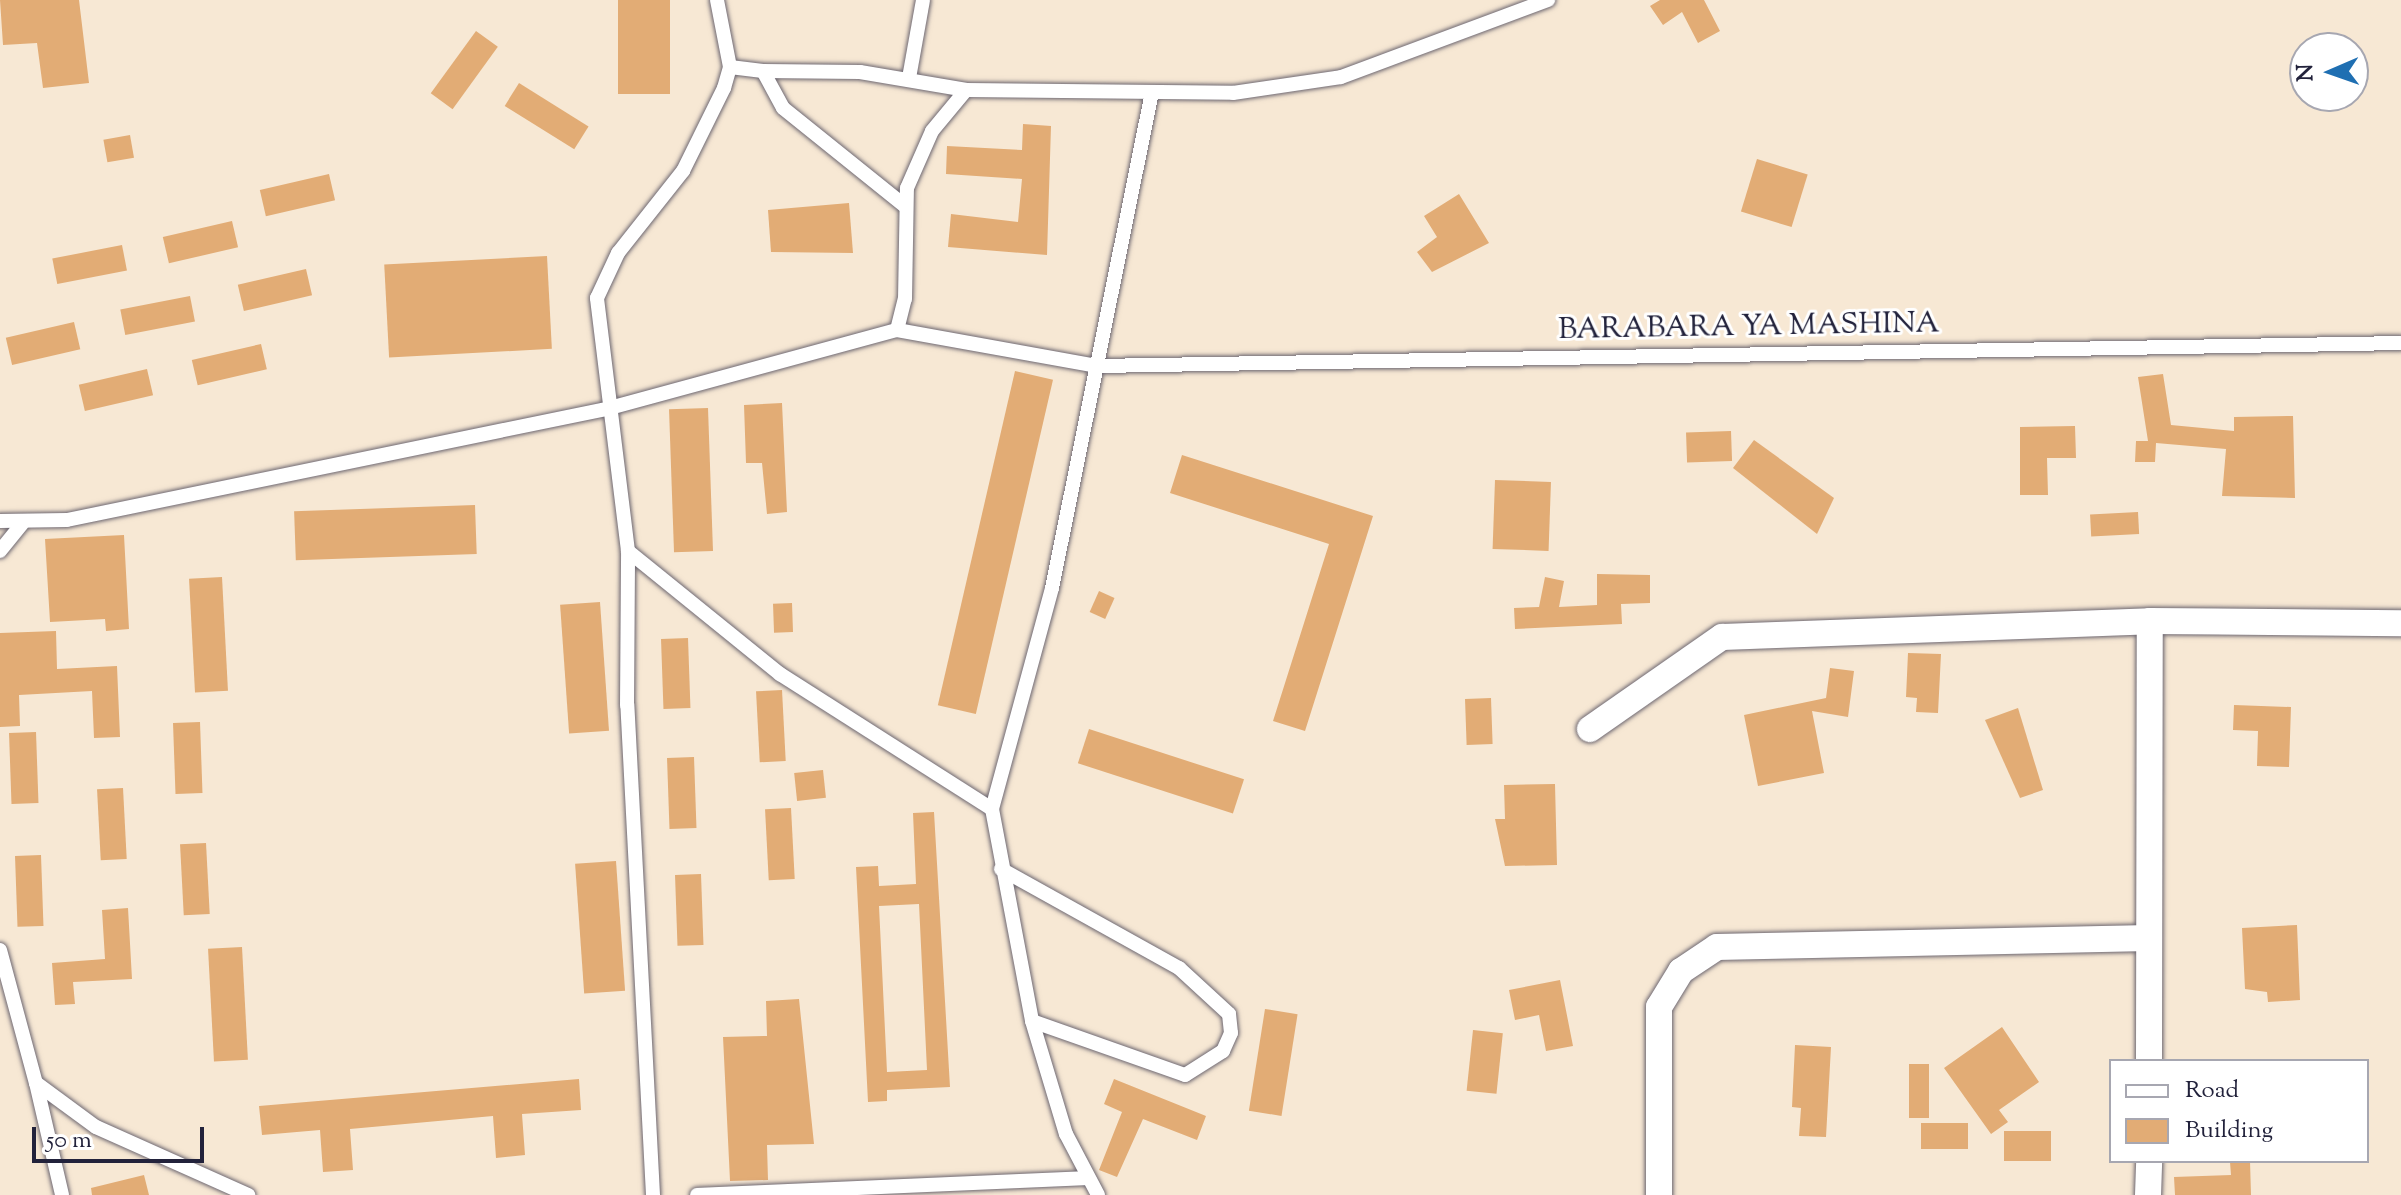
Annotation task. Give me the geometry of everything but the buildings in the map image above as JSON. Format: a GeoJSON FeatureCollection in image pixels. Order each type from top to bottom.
{"type":"FeatureCollection","features":[{"type":"Feature","properties":{"kind":"street"},"geometry":{"type":"LineString","coordinates":[[1590,729],[1722,637],[2150,621],[2401,623]]}},
{"type":"Feature","properties":{"kind":"street"},"geometry":{"type":"LineString","coordinates":[[2149,1059],[2150,621]]}},
{"type":"Feature","properties":{"kind":"street"},"geometry":{"type":"LineString","coordinates":[[1659,1195],[1659,1007],[1681,971],[1717,947],[2149,938]]}},
{"type":"Feature","properties":{"kind":"street"},"geometry":{"type":"LineString","coordinates":[[2148,1195],[2149,1163]]}},
{"type":"Feature","properties":{"kind":"lane"},"geometry":{"type":"LineString","coordinates":[[653,1195],[627,705],[628,551],[606,409],[597,298],[603,278],[683,171],[730,67],[717,0]]}},
{"type":"Feature","properties":{"kind":"lane"},"geometry":{"type":"LineString","coordinates":[[909,78],[923,0]]}},
{"type":"Feature","properties":{"kind":"lane"},"geometry":{"type":"LineString","coordinates":[[730,67],[909,78],[966,90],[1151,98],[1341,77],[1548,0]]}},
{"type":"Feature","properties":{"kind":"lane"},"geometry":{"type":"LineString","coordinates":[[763,71],[783,108],[905,206]]}},
{"type":"Feature","properties":{"kind":"lane"},"geometry":{"type":"LineString","coordinates":[[0,521],[22,524],[606,409],[897,330],[905,299],[905,206],[932,131],[966,90]]}},
{"type":"Feature","properties":{"kind":"lane"},"geometry":{"type":"LineString","coordinates":[[1098,1195],[1066,1134],[1032,1021],[992,809],[1052,588],[1151,98]]}},
{"type":"Feature","properties":{"kind":"lane","name":"BARABARA YA MASHINA"},"geometry":{"type":"LineString","coordinates":[[897,330],[1098,366],[2401,343]]}},
{"type":"Feature","properties":{"kind":"lane"},"geometry":{"type":"LineString","coordinates":[[0,551],[22,524]]}},
{"type":"Feature","properties":{"kind":"lane"},"geometry":{"type":"LineString","coordinates":[[628,551],[780,674],[992,809]]}},
{"type":"Feature","properties":{"kind":"lane"},"geometry":{"type":"LineString","coordinates":[[1001,869],[1179,968],[1229,1014],[1231,1033],[1223,1051],[1185,1075],[1032,1021]]}},
{"type":"Feature","properties":{"kind":"lane"},"geometry":{"type":"LineString","coordinates":[[0,950],[62,1195]]}},
{"type":"Feature","properties":{"kind":"lane"},"geometry":{"type":"LineString","coordinates":[[36,1083],[96,1127],[248,1195]]}},
{"type":"Feature","properties":{"kind":"lane"},"geometry":{"type":"LineString","coordinates":[[697,1195],[1088,1178]]}}]}
